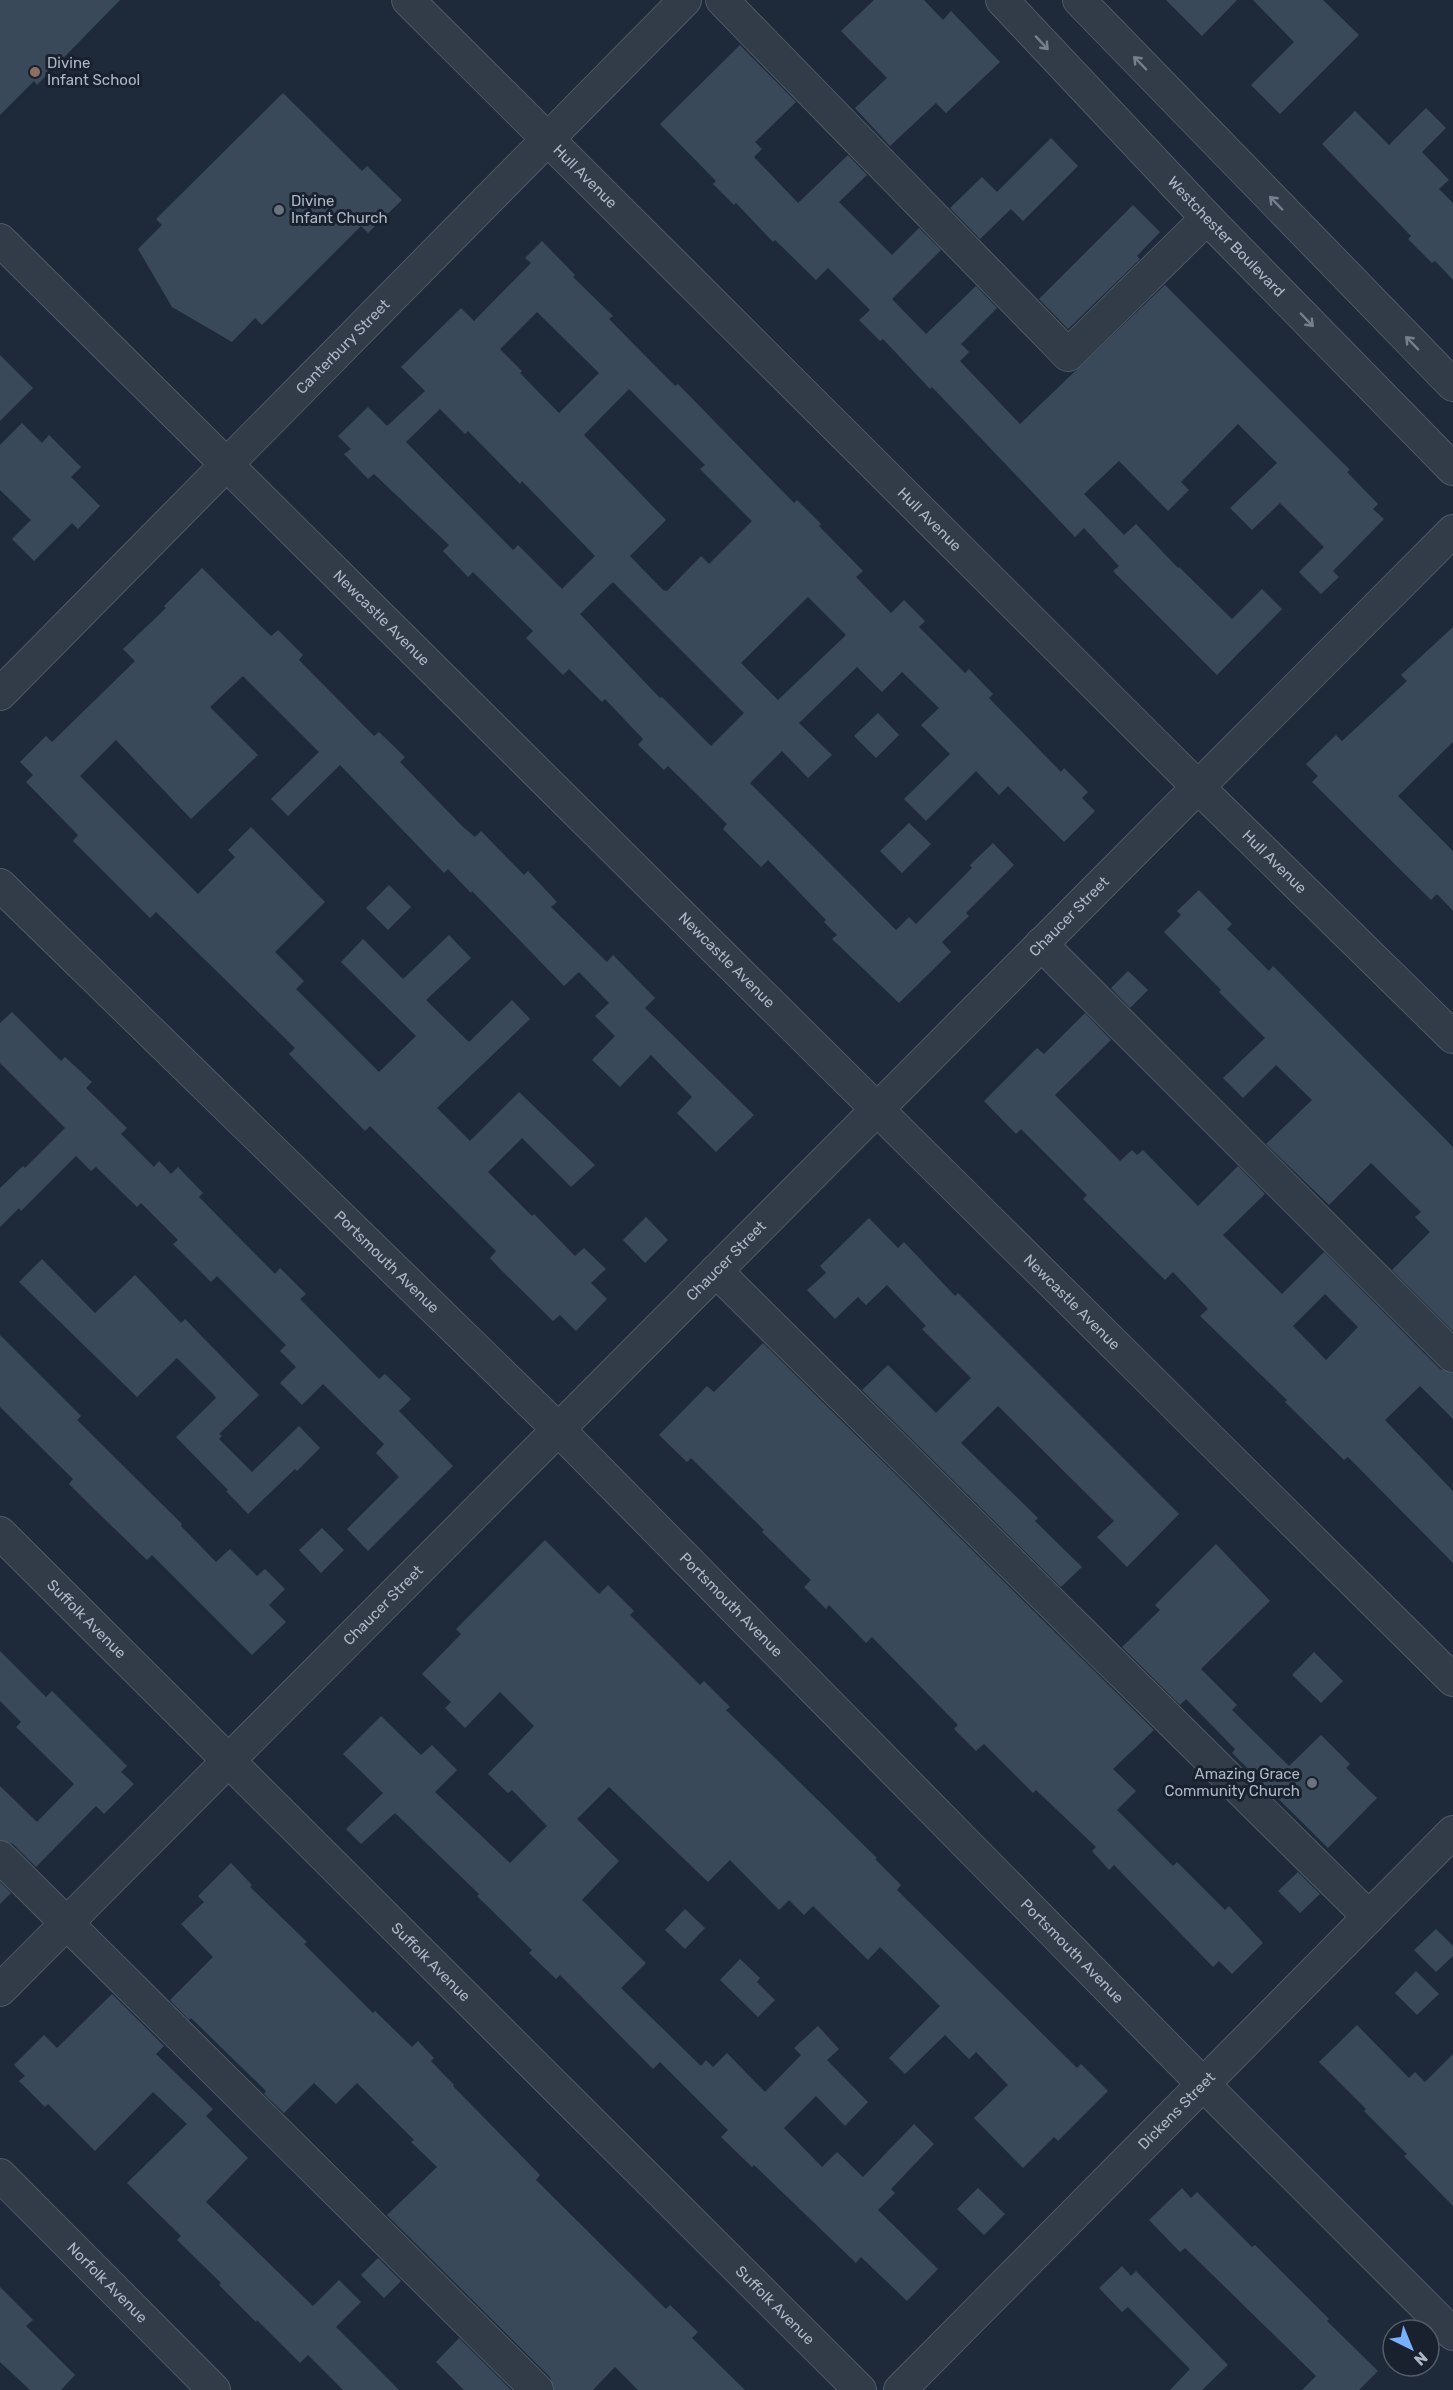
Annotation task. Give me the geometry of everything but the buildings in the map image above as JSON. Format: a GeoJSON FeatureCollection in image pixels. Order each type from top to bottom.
{"type":"FeatureCollection","features":[{"type":"Feature","properties":{"kind":"street","name":"Hull Avenue"},"geometry":{"type":"LineString","coordinates":[[408,0],[1198,787],[1453,1037]]}},
{"type":"Feature","properties":{"kind":"street","name":"Canterbury Street"},"geometry":{"type":"LineString","coordinates":[[0,694],[685,0]]}},
{"type":"Feature","properties":{"kind":"street"},"geometry":{"type":"LineString","coordinates":[[722,0],[1068,355],[1207,218]]}},
{"type":"Feature","properties":{"kind":"street","name":"Westchester Boulevard"},"geometry":{"type":"LineString","coordinates":[[1002,0],[1207,218],[1453,469]]}},
{"type":"Feature","properties":{"kind":"street"},"geometry":{"type":"LineString","coordinates":[[1079,0],[1453,385]]}},
{"type":"Feature","properties":{"kind":"street","name":"Newcastle Avenue"},"geometry":{"type":"LineString","coordinates":[[0,240],[1453,1680]]}},
{"type":"Feature","properties":{"kind":"street","name":"Chaucer Street"},"geometry":{"type":"LineString","coordinates":[[0,1990],[1453,531]]}},
{"type":"Feature","properties":{"kind":"street","name":"Portsmouth Avenue"},"geometry":{"type":"LineString","coordinates":[[0,885],[558,1429],[1203,2084],[1453,2334]]}},
{"type":"Feature","properties":{"kind":"street"},"geometry":{"type":"LineString","coordinates":[[1041,945],[1453,1356]]}},
{"type":"Feature","properties":{"kind":"street"},"geometry":{"type":"LineString","coordinates":[[716,1271],[1369,1917]]}},
{"type":"Feature","properties":{"kind":"street","name":"Suffolk Avenue"},"geometry":{"type":"LineString","coordinates":[[0,1533],[860,2390]]}},
{"type":"Feature","properties":{"kind":"street","name":"Dickens Street"},"geometry":{"type":"LineString","coordinates":[[900,2390],[1453,1832]]}},
{"type":"Feature","properties":{"kind":"street"},"geometry":{"type":"LineString","coordinates":[[0,1857],[537,2390]]}},
{"type":"Feature","properties":{"kind":"street","name":"Norfolk Avenue"},"geometry":{"type":"LineString","coordinates":[[0,2175],[214,2390]]}},
{"type":"Feature","properties":{"kind":"place","name":"Divine Infant School"},"geometry":{"type":"Point","coordinates":[35,72]}},
{"type":"Feature","properties":{"kind":"place","name":"Divine Infant Church"},"geometry":{"type":"Point","coordinates":[279,210]}},
{"type":"Feature","properties":{"kind":"place","name":"Amazing Grace Community Church"},"geometry":{"type":"Point","coordinates":[1312,1783]}}]}
